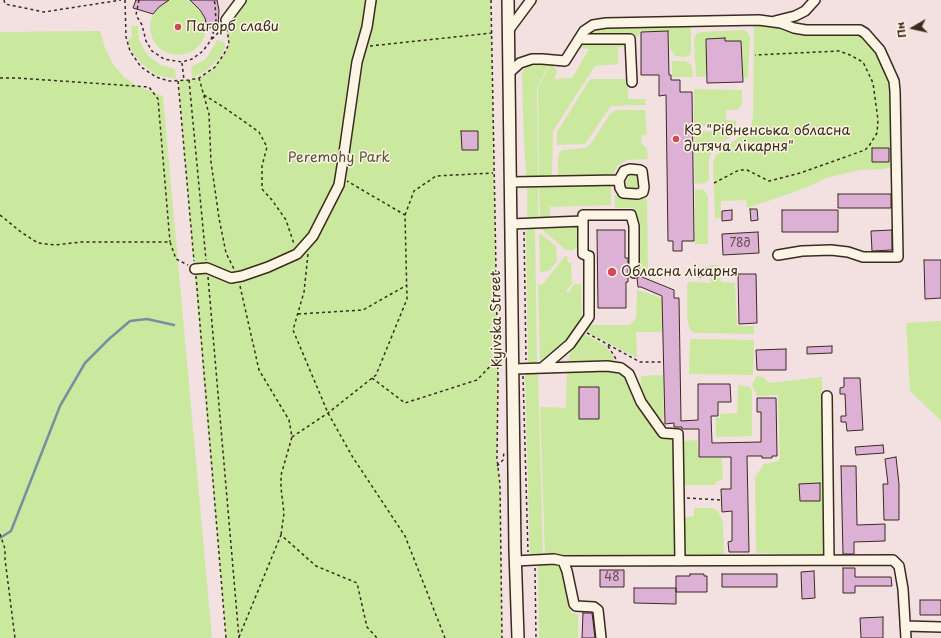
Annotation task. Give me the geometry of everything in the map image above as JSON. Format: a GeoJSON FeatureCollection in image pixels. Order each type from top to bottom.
{"type":"FeatureCollection","features":[{"type":"Feature","properties":{"kind":"main road","name":"Kyivska Street"},"geometry":{"type":"LineString","coordinates":[[508,0],[511,224],[519,368],[516,562],[518,638]]}},
{"type":"Feature","properties":{"kind":"street"},"geometry":{"type":"LineString","coordinates":[[226,20],[242,0]]}},
{"type":"Feature","properties":{"kind":"street"},"geometry":{"type":"LineString","coordinates":[[195,269],[207,268],[231,278],[237,277],[268,268],[297,254],[313,236],[339,186],[357,62],[367,27],[370,0]]}},
{"type":"Feature","properties":{"kind":"street"},"geometry":{"type":"LineString","coordinates":[[508,31],[531,0]]}},
{"type":"Feature","properties":{"kind":"street"},"geometry":{"type":"LineString","coordinates":[[774,22],[795,16],[805,11],[815,0]]}},
{"type":"Feature","properties":{"kind":"street"},"geometry":{"type":"LineString","coordinates":[[509,74],[520,63],[532,59],[565,61],[584,31],[593,25],[606,23],[759,20],[806,30],[860,30],[865,33],[880,50],[894,81],[898,257],[863,257],[848,252],[831,250],[778,254]]}},
{"type":"Feature","properties":{"kind":"street"},"geometry":{"type":"LineString","coordinates":[[579,39],[630,39],[632,82]]}},
{"type":"Feature","properties":{"kind":"street"},"geometry":{"type":"LineString","coordinates":[[511,182],[619,180]]}},
{"type":"Feature","properties":{"kind":"street"},"geometry":{"type":"LineString","coordinates":[[546,369],[570,344],[589,317],[589,256],[583,254],[583,216],[631,214],[634,226],[634,273]]}},
{"type":"Feature","properties":{"kind":"street"},"geometry":{"type":"LineString","coordinates":[[511,224],[583,222]]}},
{"type":"Feature","properties":{"kind":"street"},"geometry":{"type":"LineString","coordinates":[[519,368],[546,369],[607,366],[621,368],[629,374],[641,402],[663,433],[678,434],[680,561]]}},
{"type":"Feature","properties":{"kind":"street"},"geometry":{"type":"LineString","coordinates":[[827,396],[829,560]]}},
{"type":"Feature","properties":{"kind":"street"},"geometry":{"type":"LineString","coordinates":[[516,562],[554,559],[564,561],[893,560],[898,566],[903,589],[906,638]]}},
{"type":"Feature","properties":{"kind":"street"},"geometry":{"type":"LineString","coordinates":[[564,561],[574,604],[576,606],[594,607],[598,610],[601,638]]}},
{"type":"Feature","properties":{"kind":"street"},"geometry":{"type":"LineString","coordinates":[[905,626],[941,627]]}},
{"type":"Feature","properties":{"kind":"path"},"geometry":{"type":"LineString","coordinates":[[4,0],[6,4],[44,12],[121,0]]}},
{"type":"Feature","properties":{"kind":"path"},"geometry":{"type":"LineString","coordinates":[[125,0],[126,37],[130,51],[141,67],[156,77],[169,81],[199,78],[215,67],[229,44],[226,20]]}},
{"type":"Feature","properties":{"kind":"path"},"geometry":{"type":"LineString","coordinates":[[139,0],[136,15],[142,25],[146,41],[152,51],[164,59],[182,62],[192,59],[198,55],[211,40],[216,21],[214,0]]}},
{"type":"Feature","properties":{"kind":"path"},"geometry":{"type":"LineString","coordinates":[[491,0],[497,359],[496,458],[500,485],[502,638]]}},
{"type":"Feature","properties":{"kind":"path"},"geometry":{"type":"LineString","coordinates":[[361,47],[492,33]]}},
{"type":"Feature","properties":{"kind":"path"},"geometry":{"type":"LineString","coordinates":[[714,183],[739,170],[747,170],[769,181],[800,173],[865,150],[876,133],[878,120],[873,83],[861,61],[839,51],[755,55]]}},
{"type":"Feature","properties":{"kind":"path"},"geometry":{"type":"LineString","coordinates":[[182,62],[184,80]]}},
{"type":"Feature","properties":{"kind":"path"},"geometry":{"type":"LineString","coordinates":[[0,78],[149,87],[158,99],[170,242],[176,259],[195,269]]}},
{"type":"Feature","properties":{"kind":"path"},"geometry":{"type":"LineString","coordinates":[[199,78],[209,114],[211,162],[226,253],[237,277],[250,328],[258,370],[289,420],[292,437],[281,475],[284,513],[281,535],[239,638]]}},
{"type":"Feature","properties":{"kind":"path"},"geometry":{"type":"LineString","coordinates":[[189,80],[239,638]]}},
{"type":"Feature","properties":{"kind":"path"},"geometry":{"type":"LineString","coordinates":[[178,81],[226,638]]}},
{"type":"Feature","properties":{"kind":"path"},"geometry":{"type":"LineString","coordinates":[[204,95],[259,132],[267,147],[262,166],[262,189],[286,220],[297,254]]}},
{"type":"Feature","properties":{"kind":"path"},"geometry":{"type":"LineString","coordinates":[[292,437],[328,413],[376,375],[407,299],[405,215],[414,191],[436,176],[494,173]]}},
{"type":"Feature","properties":{"kind":"path"},"geometry":{"type":"LineString","coordinates":[[340,177],[405,215]]}},
{"type":"Feature","properties":{"kind":"path"},"geometry":{"type":"LineString","coordinates":[[0,215],[38,244],[55,245],[81,242],[170,242]]}},
{"type":"Feature","properties":{"kind":"path"},"geometry":{"type":"LineString","coordinates":[[524,224],[526,361],[519,368],[523,377],[528,556],[535,560],[536,638]]}},
{"type":"Feature","properties":{"kind":"path"},"geometry":{"type":"LineString","coordinates":[[308,242],[308,258],[304,292],[293,330],[328,413],[352,456],[405,536],[445,638]]}},
{"type":"Feature","properties":{"kind":"path"},"geometry":{"type":"LineString","coordinates":[[298,314],[363,310],[407,284]]}},
{"type":"Feature","properties":{"kind":"path"},"geometry":{"type":"LineString","coordinates":[[584,324],[586,333],[640,362],[664,362]]}},
{"type":"Feature","properties":{"kind":"path"},"geometry":{"type":"LineString","coordinates":[[607,344],[621,368]]}},
{"type":"Feature","properties":{"kind":"path"},"geometry":{"type":"LineString","coordinates":[[372,378],[405,403],[477,380],[497,359]]}},
{"type":"Feature","properties":{"kind":"path"},"geometry":{"type":"LineString","coordinates":[[679,497],[721,500]]}},
{"type":"Feature","properties":{"kind":"path"},"geometry":{"type":"LineString","coordinates":[[0,534],[5,550],[4,559],[15,638]]}},
{"type":"Feature","properties":{"kind":"path"},"geometry":{"type":"LineString","coordinates":[[281,535],[316,566],[357,583],[367,627],[377,638]]}},
{"type":"Feature","properties":{"kind":"green space"},"geometry":{"type":"Polygon","coordinates":[[[173,-1],[183,-1],[198,7],[204,16],[206,27],[204,38],[198,47],[183,55],[173,55],[162,50],[155,43],[150,32],[150,22],[155,11],[162,4],[173,-1]]]}},
{"type":"Feature","properties":{"kind":"green space","name":"Peremohy Park"},"geometry":{"type":"Polygon","coordinates":[[[241,0],[491,0],[498,378],[497,458],[500,485],[502,638],[226,638],[178,81],[199,78],[215,67],[229,44],[226,20],[241,0]]]}},
{"type":"Feature","properties":{"kind":"green space"},"geometry":{"type":"Polygon","coordinates":[[[754,23],[861,34],[880,55],[893,84],[895,162],[890,167],[884,169],[860,170],[829,177],[805,188],[751,207],[747,207],[746,200],[721,201],[721,218],[715,218],[713,163],[716,155],[751,127],[753,117],[754,23]]]}},
{"type":"Feature","properties":{"kind":"green space"},"geometry":{"type":"Polygon","coordinates":[[[131,26],[138,26],[139,40],[148,56],[161,65],[175,69],[176,79],[156,75],[141,63],[133,53],[128,41],[132,37],[131,26]]]}},
{"type":"Feature","properties":{"kind":"green space"},"geometry":{"type":"Polygon","coordinates":[[[690,27],[691,30],[691,52],[690,55],[686,57],[675,56],[670,48],[669,31],[640,31],[639,36],[588,36],[589,32],[595,28],[690,27]]]}},
{"type":"Feature","properties":{"kind":"green space"},"geometry":{"type":"Polygon","coordinates":[[[744,30],[750,37],[748,77],[743,79],[742,41],[725,41],[725,38],[706,38],[706,76],[696,77],[694,39],[696,34],[701,32],[744,30]]]}},
{"type":"Feature","properties":{"kind":"green space"},"geometry":{"type":"Polygon","coordinates":[[[100,31],[105,48],[113,64],[124,77],[137,86],[163,96],[212,638],[0,638],[0,32],[100,31]]]}},
{"type":"Feature","properties":{"kind":"green space"},"geometry":{"type":"Polygon","coordinates":[[[217,40],[225,44],[220,58],[206,71],[192,78],[191,67],[206,59],[217,40]]]}},
{"type":"Feature","properties":{"kind":"green space"},"geometry":{"type":"Polygon","coordinates":[[[587,42],[627,43],[627,47],[618,47],[618,64],[595,66],[553,131],[551,177],[539,177],[538,88],[550,63],[556,69],[557,73],[555,79],[572,78],[589,49],[579,48],[581,44],[587,42]]]}},
{"type":"Feature","properties":{"kind":"green space"},"geometry":{"type":"Polygon","coordinates":[[[672,61],[685,61],[689,63],[692,66],[693,77],[672,77],[672,61]]]}},
{"type":"Feature","properties":{"kind":"green space"},"geometry":{"type":"Polygon","coordinates":[[[535,63],[549,63],[537,88],[538,177],[526,177],[522,73],[526,67],[535,63]]]}},
{"type":"Feature","properties":{"kind":"green space"},"geometry":{"type":"Polygon","coordinates":[[[590,79],[628,79],[628,99],[646,99],[645,105],[611,106],[585,144],[557,145],[557,132],[590,79]]]}},
{"type":"Feature","properties":{"kind":"green space"},"geometry":{"type":"Polygon","coordinates":[[[694,89],[742,90],[742,105],[737,110],[726,110],[726,120],[736,121],[736,127],[694,126],[694,89]]]}},
{"type":"Feature","properties":{"kind":"green space"},"geometry":{"type":"Polygon","coordinates":[[[616,110],[645,110],[647,134],[641,136],[642,144],[647,149],[648,159],[628,160],[617,166],[613,176],[558,177],[558,156],[560,152],[563,150],[584,148],[590,145],[610,114],[616,110]]]}},
{"type":"Feature","properties":{"kind":"green space"},"geometry":{"type":"Polygon","coordinates":[[[694,131],[738,132],[717,146],[711,153],[709,159],[709,180],[705,183],[695,184],[694,131]]]}},
{"type":"Feature","properties":{"kind":"green space"},"geometry":{"type":"Polygon","coordinates":[[[631,174],[638,174],[639,191],[626,191],[626,182],[631,174]]]}},
{"type":"Feature","properties":{"kind":"green space"},"geometry":{"type":"Polygon","coordinates":[[[611,184],[611,205],[550,207],[550,219],[540,220],[539,186],[611,184]]]}},
{"type":"Feature","properties":{"kind":"green space"},"geometry":{"type":"Polygon","coordinates":[[[527,187],[538,187],[538,220],[527,220],[527,187]]]}},
{"type":"Feature","properties":{"kind":"green space"},"geometry":{"type":"Polygon","coordinates":[[[695,189],[704,190],[708,196],[708,244],[695,244],[695,189]]]}},
{"type":"Feature","properties":{"kind":"green space"},"geometry":{"type":"Polygon","coordinates":[[[615,195],[641,196],[647,199],[648,272],[636,272],[636,218],[634,208],[615,208],[615,195]]]}},
{"type":"Feature","properties":{"kind":"green space"},"geometry":{"type":"Polygon","coordinates":[[[573,226],[578,229],[579,246],[573,250],[566,250],[540,228],[573,226]]]}},
{"type":"Feature","properties":{"kind":"green space"},"geometry":{"type":"Polygon","coordinates":[[[528,229],[535,229],[537,363],[530,363],[528,361],[526,232],[528,229]]]}},
{"type":"Feature","properties":{"kind":"green space"},"geometry":{"type":"Polygon","coordinates":[[[539,234],[556,246],[557,261],[549,271],[540,272],[539,234]]]}},
{"type":"Feature","properties":{"kind":"green space"},"geometry":{"type":"Polygon","coordinates":[[[565,256],[567,256],[568,263],[571,263],[572,284],[566,291],[568,293],[574,284],[581,284],[582,321],[568,342],[540,363],[538,284],[542,285],[565,256]]]}},
{"type":"Feature","properties":{"kind":"green space"},"geometry":{"type":"Polygon","coordinates":[[[710,265],[719,265],[721,282],[735,283],[737,326],[754,326],[754,334],[695,333],[690,330],[687,318],[687,285],[688,282],[710,283],[710,265]]]}},
{"type":"Feature","properties":{"kind":"green space"},"geometry":{"type":"Polygon","coordinates":[[[637,290],[662,298],[662,332],[636,332],[637,358],[587,332],[587,325],[630,325],[636,318],[637,290]]]}},
{"type":"Feature","properties":{"kind":"green space"},"geometry":{"type":"Polygon","coordinates":[[[941,321],[941,421],[910,391],[906,323],[941,321]]]}},
{"type":"Feature","properties":{"kind":"green space"},"geometry":{"type":"Polygon","coordinates":[[[582,330],[586,335],[605,345],[616,362],[568,364],[571,345],[582,330]]]}},
{"type":"Feature","properties":{"kind":"green space"},"geometry":{"type":"Polygon","coordinates":[[[690,339],[754,340],[753,375],[689,374],[690,339]]]}},
{"type":"Feature","properties":{"kind":"green space"},"geometry":{"type":"Polygon","coordinates":[[[567,371],[618,371],[625,375],[663,439],[677,439],[679,558],[563,559],[545,556],[540,407],[566,408],[567,371]]]}},
{"type":"Feature","properties":{"kind":"green space"},"geometry":{"type":"Polygon","coordinates":[[[527,373],[538,373],[543,556],[533,556],[530,553],[525,376],[527,373]]]}},
{"type":"Feature","properties":{"kind":"green space"},"geometry":{"type":"Polygon","coordinates":[[[663,375],[664,419],[660,419],[642,394],[641,376],[663,375]]]}},
{"type":"Feature","properties":{"kind":"green space"},"geometry":{"type":"Polygon","coordinates":[[[757,376],[763,377],[769,383],[822,377],[827,555],[756,553],[755,477],[764,464],[778,461],[780,458],[778,395],[757,396],[752,384],[757,376]],[[799,484],[800,501],[820,501],[819,484],[799,484]]]}},
{"type":"Feature","properties":{"kind":"green space"},"geometry":{"type":"Polygon","coordinates":[[[739,385],[750,387],[752,391],[752,436],[716,437],[716,418],[720,418],[720,414],[737,413],[739,385]]]}},
{"type":"Feature","properties":{"kind":"green space"},"geometry":{"type":"Polygon","coordinates":[[[697,440],[698,458],[722,458],[723,479],[716,482],[715,485],[681,485],[681,441],[697,440]]]}},
{"type":"Feature","properties":{"kind":"green space"},"geometry":{"type":"Polygon","coordinates":[[[694,508],[712,508],[718,511],[723,522],[724,559],[683,558],[682,518],[694,516],[694,508]]]}},
{"type":"Feature","properties":{"kind":"green space"},"geometry":{"type":"Polygon","coordinates":[[[554,562],[560,565],[563,571],[571,613],[578,614],[578,638],[539,638],[538,564],[554,562]]]}},
{"type":"Feature","properties":{"kind":"building"},"geometry":{"type":"Polygon","coordinates":[[[136,0],[169,0],[159,7],[153,14],[133,8],[136,0]]]}},
{"type":"Feature","properties":{"kind":"building"},"geometry":{"type":"Polygon","coordinates":[[[190,0],[217,0],[219,10],[218,27],[207,28],[205,18],[200,10],[190,0]]]}},
{"type":"Feature","properties":{"kind":"building","name":"КЗ \"Рівненська обласна дитяча лікарня\""},"geometry":{"type":"Polygon","coordinates":[[[668,31],[669,75],[671,75],[671,80],[680,80],[680,92],[692,92],[694,241],[682,241],[682,251],[673,251],[673,241],[668,241],[666,95],[659,96],[659,75],[641,75],[641,32],[668,31]]]}},
{"type":"Feature","properties":{"kind":"building"},"geometry":{"type":"Polygon","coordinates":[[[725,38],[725,41],[741,41],[743,82],[707,83],[706,39],[725,38]]]}},
{"type":"Feature","properties":{"kind":"building"},"geometry":{"type":"Polygon","coordinates":[[[461,131],[478,131],[478,150],[462,150],[461,131]]]}},
{"type":"Feature","properties":{"kind":"building"},"geometry":{"type":"Polygon","coordinates":[[[872,148],[889,148],[889,162],[872,162],[872,148]]]}},
{"type":"Feature","properties":{"kind":"building"},"geometry":{"type":"Polygon","coordinates":[[[838,194],[891,194],[891,208],[838,208],[838,194]]]}},
{"type":"Feature","properties":{"kind":"building"},"geometry":{"type":"Polygon","coordinates":[[[750,209],[757,209],[758,220],[751,221],[750,209]]]}},
{"type":"Feature","properties":{"kind":"building"},"geometry":{"type":"Polygon","coordinates":[[[732,210],[732,220],[722,221],[722,211],[732,210]]]}},
{"type":"Feature","properties":{"kind":"building"},"geometry":{"type":"Polygon","coordinates":[[[782,210],[838,210],[838,232],[782,232],[782,210]]]}},
{"type":"Feature","properties":{"kind":"building","name":"Обласна лікарня"},"geometry":{"type":"Polygon","coordinates":[[[597,230],[625,230],[625,258],[628,258],[626,308],[598,308],[597,230]]]}},
{"type":"Feature","properties":{"kind":"building"},"geometry":{"type":"Polygon","coordinates":[[[892,230],[892,250],[872,251],[871,231],[892,230]]]}},
{"type":"Feature","properties":{"kind":"building"},"geometry":{"type":"Polygon","coordinates":[[[758,232],[759,253],[723,255],[722,234],[758,232]]]}},
{"type":"Feature","properties":{"kind":"building"},"geometry":{"type":"Polygon","coordinates":[[[924,260],[941,260],[941,298],[925,299],[924,260]]]}},
{"type":"Feature","properties":{"kind":"building"},"geometry":{"type":"Polygon","coordinates":[[[709,268],[709,276],[698,277],[697,269],[709,268]]]}},
{"type":"Feature","properties":{"kind":"building"},"geometry":{"type":"Polygon","coordinates":[[[738,274],[756,274],[757,323],[739,324],[738,274]]]}},
{"type":"Feature","properties":{"kind":"building"},"geometry":{"type":"Polygon","coordinates":[[[638,277],[642,277],[674,290],[674,298],[679,298],[681,421],[698,420],[698,384],[730,384],[731,402],[718,402],[718,416],[711,416],[712,443],[761,442],[761,412],[757,412],[757,398],[776,398],[777,456],[772,456],[772,458],[762,458],[762,456],[747,456],[749,552],[729,552],[728,542],[732,541],[732,511],[722,512],[721,489],[731,489],[731,457],[699,457],[699,429],[682,429],[682,427],[674,427],[674,423],[665,424],[662,296],[638,287],[638,277]]]}},
{"type":"Feature","properties":{"kind":"building"},"geometry":{"type":"Polygon","coordinates":[[[832,346],[832,353],[807,354],[807,347],[832,346]]]}},
{"type":"Feature","properties":{"kind":"building"},"geometry":{"type":"Polygon","coordinates":[[[786,349],[786,370],[757,370],[756,350],[786,349]]]}},
{"type":"Feature","properties":{"kind":"building"},"geometry":{"type":"Polygon","coordinates":[[[844,378],[860,378],[863,430],[847,431],[846,422],[841,422],[841,416],[846,416],[845,394],[840,394],[840,388],[844,387],[844,378]]]}},
{"type":"Feature","properties":{"kind":"building"},"geometry":{"type":"Polygon","coordinates":[[[579,387],[599,387],[599,419],[579,419],[579,387]]]}},
{"type":"Feature","properties":{"kind":"building"},"geometry":{"type":"Polygon","coordinates":[[[883,445],[884,453],[856,455],[855,447],[883,445]]]}},
{"type":"Feature","properties":{"kind":"building"},"geometry":{"type":"Polygon","coordinates":[[[896,457],[899,484],[899,520],[884,520],[883,484],[888,484],[885,459],[896,457]]]}},
{"type":"Feature","properties":{"kind":"building"},"geometry":{"type":"Polygon","coordinates":[[[841,466],[856,466],[857,525],[885,524],[885,541],[854,542],[854,554],[843,554],[841,466]]]}},
{"type":"Feature","properties":{"kind":"building"},"geometry":{"type":"Polygon","coordinates":[[[820,483],[820,501],[800,501],[799,484],[820,483]]]}},
{"type":"Feature","properties":{"kind":"building"},"geometry":{"type":"Polygon","coordinates":[[[843,568],[855,568],[855,577],[891,577],[892,586],[855,586],[855,593],[843,593],[843,568]]]}},
{"type":"Feature","properties":{"kind":"building"},"geometry":{"type":"Polygon","coordinates":[[[600,570],[624,570],[624,587],[600,587],[600,570]]]}},
{"type":"Feature","properties":{"kind":"building"},"geometry":{"type":"Polygon","coordinates":[[[814,571],[815,598],[802,599],[801,572],[814,571]]]}},
{"type":"Feature","properties":{"kind":"building"},"geometry":{"type":"Polygon","coordinates":[[[690,574],[704,574],[704,576],[707,576],[707,592],[676,592],[676,576],[690,576],[690,574]]]}},
{"type":"Feature","properties":{"kind":"building"},"geometry":{"type":"Polygon","coordinates":[[[722,574],[777,574],[777,587],[722,587],[722,574]]]}},
{"type":"Feature","properties":{"kind":"building"},"geometry":{"type":"Polygon","coordinates":[[[634,588],[676,588],[676,604],[634,603],[634,588]]]}},
{"type":"Feature","properties":{"kind":"building"},"geometry":{"type":"Polygon","coordinates":[[[920,600],[941,600],[941,615],[920,615],[920,600]]]}},
{"type":"Feature","properties":{"kind":"building"},"geometry":{"type":"Polygon","coordinates":[[[583,613],[592,613],[595,638],[582,638],[583,613]]]}},
{"type":"Feature","properties":{"kind":"building"},"geometry":{"type":"Polygon","coordinates":[[[883,617],[883,638],[861,638],[860,618],[883,617]]]}},
{"type":"Feature","properties":{"kind":"waterway"},"geometry":{"type":"LineString","coordinates":[[0,538],[11,531],[60,406],[85,363],[130,321],[147,319],[174,325]]}},
{"type":"Feature","properties":{"kind":"place","name":"Пагорб слави"},"geometry":{"type":"Point","coordinates":[178,27]}},
{"type":"Feature","properties":{"kind":"place","name":"КЗ \"Рівненська обласна дитяча лікарня\""},"geometry":{"type":"Point","coordinates":[676,139]}},
{"type":"Feature","properties":{"kind":"place","name":"Обласна лікарня"},"geometry":{"type":"Point","coordinates":[612,272]}}]}
